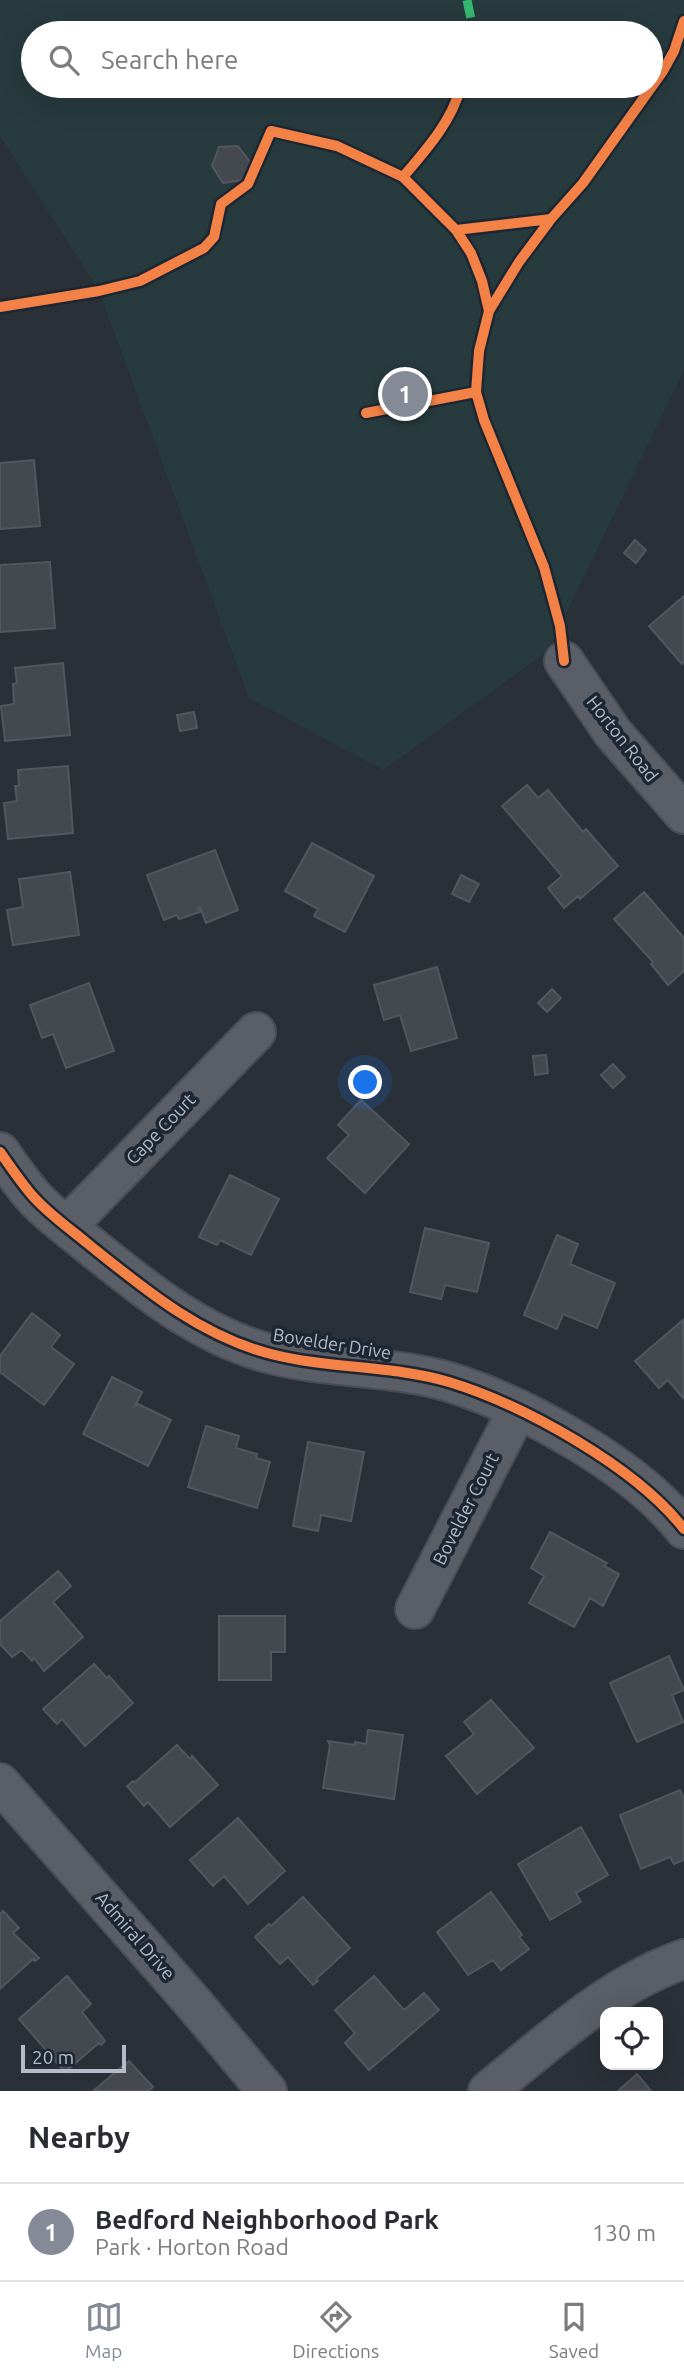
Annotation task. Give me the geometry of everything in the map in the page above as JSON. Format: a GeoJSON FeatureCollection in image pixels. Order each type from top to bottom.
{"type":"FeatureCollection","features":[{"type":"Feature","properties":{"kind":"street","name":"Horton Road"},"geometry":{"type":"LineString","coordinates":[[564,661],[614,733],[682,807]]}},
{"type":"Feature","properties":{"kind":"street","name":"Cape Court"},"geometry":{"type":"LineString","coordinates":[[67,1226],[256,1032]]}},
{"type":"Feature","properties":{"kind":"street","name":"Bovelder Drive"},"geometry":{"type":"LineString","coordinates":[[0,1152],[33,1196],[67,1226],[144,1289],[192,1321],[231,1340],[270,1354],[324,1365],[400,1373],[448,1382],[518,1409],[607,1461],[646,1490],[684,1529]]}},
{"type":"Feature","properties":{"kind":"street","name":"Bovelder Court"},"geometry":{"type":"LineString","coordinates":[[415,1609],[518,1409]]}},
{"type":"Feature","properties":{"kind":"street","name":"Admiral Drive"},"geometry":{"type":"LineString","coordinates":[[0,1783],[190,1998],[267,2091]]}},
{"type":"Feature","properties":{"kind":"street"},"geometry":{"type":"LineString","coordinates":[[488,2091],[605,1998],[631,1982],[684,1959]]}},
{"type":"Feature","properties":{"kind":"green space"},"geometry":{"type":"Polygon","coordinates":[[[0,0],[684,0],[684,370],[548,651],[383,770],[249,698],[99,291],[0,136],[0,0]]]}},
{"type":"Feature","properties":{"kind":"building"},"geometry":{"type":"Polygon","coordinates":[[[238,146],[250,162],[243,180],[223,183],[212,166],[219,147],[238,146]]]}},
{"type":"Feature","properties":{"kind":"building"},"geometry":{"type":"Polygon","coordinates":[[[34,460],[40,526],[0,529],[0,463],[34,460]]]}},
{"type":"Feature","properties":{"kind":"building"},"geometry":{"type":"Polygon","coordinates":[[[635,540],[646,550],[636,563],[624,553],[635,540]]]}},
{"type":"Feature","properties":{"kind":"building"},"geometry":{"type":"Polygon","coordinates":[[[50,562],[55,628],[0,632],[0,565],[50,562]]]}},
{"type":"Feature","properties":{"kind":"building"},"geometry":{"type":"Polygon","coordinates":[[[684,596],[684,661],[682,664],[649,626],[684,596]]]}},
{"type":"Feature","properties":{"kind":"building"},"geometry":{"type":"Polygon","coordinates":[[[63,663],[70,735],[5,741],[1,706],[14,704],[13,684],[17,683],[15,668],[63,663]]]}},
{"type":"Feature","properties":{"kind":"building"},"geometry":{"type":"Polygon","coordinates":[[[194,712],[197,728],[180,731],[177,715],[194,712]]]}},
{"type":"Feature","properties":{"kind":"building"},"geometry":{"type":"Polygon","coordinates":[[[68,766],[73,833],[8,839],[4,803],[17,801],[15,786],[19,786],[18,770],[68,766]]]}},
{"type":"Feature","properties":{"kind":"building"},"geometry":{"type":"Polygon","coordinates":[[[527,785],[538,798],[548,790],[583,832],[586,829],[618,866],[580,899],[578,896],[564,908],[548,888],[562,876],[502,806],[527,785]]]}},
{"type":"Feature","properties":{"kind":"building"},"geometry":{"type":"Polygon","coordinates":[[[312,843],[374,876],[345,932],[314,916],[318,909],[285,891],[312,843]]]}},
{"type":"Feature","properties":{"kind":"building"},"geometry":{"type":"Polygon","coordinates":[[[215,850],[238,910],[206,923],[200,907],[200,912],[179,919],[177,915],[164,920],[147,875],[215,850]]]}},
{"type":"Feature","properties":{"kind":"building"},"geometry":{"type":"Polygon","coordinates":[[[70,872],[79,935],[13,945],[7,910],[23,907],[19,879],[70,872]]]}},
{"type":"Feature","properties":{"kind":"building"},"geometry":{"type":"Polygon","coordinates":[[[461,875],[479,884],[469,902],[452,894],[461,875]]]}},
{"type":"Feature","properties":{"kind":"building"},"geometry":{"type":"Polygon","coordinates":[[[644,892],[684,938],[684,971],[668,985],[651,964],[653,962],[614,919],[644,892]]]}},
{"type":"Feature","properties":{"kind":"building"},"geometry":{"type":"Polygon","coordinates":[[[437,967],[457,1038],[411,1051],[400,1015],[384,1020],[374,985],[437,967]]]}},
{"type":"Feature","properties":{"kind":"building"},"geometry":{"type":"Polygon","coordinates":[[[89,983],[114,1051],[66,1068],[53,1034],[42,1038],[30,1005],[89,983]]]}},
{"type":"Feature","properties":{"kind":"building"},"geometry":{"type":"Polygon","coordinates":[[[552,989],[561,998],[547,1012],[538,1003],[552,989]]]}},
{"type":"Feature","properties":{"kind":"building"},"geometry":{"type":"Polygon","coordinates":[[[546,1055],[548,1073],[535,1075],[533,1056],[546,1055]]]}},
{"type":"Feature","properties":{"kind":"building"},"geometry":{"type":"Polygon","coordinates":[[[613,1064],[625,1077],[613,1088],[601,1075],[613,1064]]]}},
{"type":"Feature","properties":{"kind":"building"},"geometry":{"type":"Polygon","coordinates":[[[361,1100],[409,1144],[365,1193],[327,1158],[349,1135],[338,1125],[361,1100]]]}},
{"type":"Feature","properties":{"kind":"building"},"geometry":{"type":"Polygon","coordinates":[[[230,1175],[279,1199],[251,1255],[220,1240],[217,1245],[199,1237],[230,1175]]]}},
{"type":"Feature","properties":{"kind":"building"},"geometry":{"type":"Polygon","coordinates":[[[425,1228],[489,1243],[477,1292],[445,1285],[441,1299],[410,1292],[425,1228]]]}},
{"type":"Feature","properties":{"kind":"building"},"geometry":{"type":"Polygon","coordinates":[[[557,1235],[578,1244],[570,1264],[615,1283],[597,1328],[563,1314],[557,1329],[524,1315],[557,1235]]]}},
{"type":"Feature","properties":{"kind":"building"},"geometry":{"type":"Polygon","coordinates":[[[32,1313],[60,1335],[51,1347],[74,1364],[44,1405],[0,1372],[0,1356],[32,1313]]]}},
{"type":"Feature","properties":{"kind":"building"},"geometry":{"type":"Polygon","coordinates":[[[683,1320],[683,1398],[668,1380],[659,1388],[635,1361],[683,1320]]]}},
{"type":"Feature","properties":{"kind":"building"},"geometry":{"type":"Polygon","coordinates":[[[112,1377],[142,1392],[135,1406],[138,1404],[171,1420],[148,1466],[83,1434],[112,1377]]]}},
{"type":"Feature","properties":{"kind":"building"},"geometry":{"type":"Polygon","coordinates":[[[206,1426],[239,1436],[236,1448],[257,1454],[256,1458],[270,1462],[257,1508],[188,1487],[206,1426]]]}},
{"type":"Feature","properties":{"kind":"building"},"geometry":{"type":"Polygon","coordinates":[[[308,1442],[364,1452],[351,1521],[321,1515],[318,1531],[293,1526],[308,1442]]]}},
{"type":"Feature","properties":{"kind":"building"},"geometry":{"type":"Polygon","coordinates":[[[550,1532],[607,1563],[604,1566],[619,1574],[603,1606],[590,1598],[574,1627],[529,1603],[544,1576],[531,1568],[550,1532]]]}},
{"type":"Feature","properties":{"kind":"building"},"geometry":{"type":"Polygon","coordinates":[[[58,1571],[71,1586],[53,1602],[83,1637],[44,1671],[34,1658],[32,1661],[22,1650],[12,1657],[0,1644],[0,1621],[58,1571]]]}},
{"type":"Feature","properties":{"kind":"building"},"geometry":{"type":"Polygon","coordinates":[[[219,1616],[285,1616],[285,1652],[271,1652],[271,1680],[219,1680],[219,1616]]]}},
{"type":"Feature","properties":{"kind":"building"},"geometry":{"type":"Polygon","coordinates":[[[669,1656],[684,1690],[672,1695],[683,1722],[637,1742],[610,1683],[669,1656]]]}},
{"type":"Feature","properties":{"kind":"building"},"geometry":{"type":"Polygon","coordinates":[[[94,1664],[107,1678],[109,1676],[133,1703],[85,1746],[62,1719],[57,1724],[43,1709],[94,1664]]]}},
{"type":"Feature","properties":{"kind":"building"},"geometry":{"type":"Polygon","coordinates":[[[491,1700],[534,1748],[477,1794],[446,1756],[474,1734],[464,1722],[491,1700]]]}},
{"type":"Feature","properties":{"kind":"building"},"geometry":{"type":"Polygon","coordinates":[[[368,1730],[403,1735],[394,1799],[323,1788],[330,1745],[328,1741],[366,1744],[368,1730]]]}},
{"type":"Feature","properties":{"kind":"building"},"geometry":{"type":"Polygon","coordinates":[[[177,1745],[190,1759],[192,1756],[218,1785],[170,1827],[148,1802],[144,1806],[127,1786],[177,1745]]]}},
{"type":"Feature","properties":{"kind":"building"},"geometry":{"type":"Polygon","coordinates":[[[680,1790],[684,1799],[684,1860],[674,1864],[670,1857],[641,1869],[620,1815],[680,1790]]]}},
{"type":"Feature","properties":{"kind":"building"},"geometry":{"type":"Polygon","coordinates":[[[238,1818],[285,1871],[248,1904],[224,1876],[213,1886],[190,1860],[238,1818]]]}},
{"type":"Feature","properties":{"kind":"building"},"geometry":{"type":"Polygon","coordinates":[[[581,1827],[608,1875],[576,1893],[581,1902],[550,1920],[518,1864],[581,1827]]]}},
{"type":"Feature","properties":{"kind":"building"},"geometry":{"type":"Polygon","coordinates":[[[491,1892],[529,1949],[501,1970],[493,1960],[468,1975],[437,1932],[491,1892]]]}},
{"type":"Feature","properties":{"kind":"building"},"geometry":{"type":"Polygon","coordinates":[[[303,1897],[350,1948],[316,1979],[318,1981],[313,1985],[288,1957],[280,1964],[255,1937],[303,1897]]]}},
{"type":"Feature","properties":{"kind":"building"},"geometry":{"type":"Polygon","coordinates":[[[3,1911],[19,1928],[13,1933],[39,1958],[35,1961],[33,1959],[0,1989],[0,1914],[3,1911]]]}},
{"type":"Feature","properties":{"kind":"building"},"geometry":{"type":"Polygon","coordinates":[[[67,1976],[91,2004],[82,2012],[105,2041],[65,2072],[19,2019],[67,1976]]]}},
{"type":"Feature","properties":{"kind":"building"},"geometry":{"type":"Polygon","coordinates":[[[374,1976],[404,2010],[424,1993],[439,2010],[369,2070],[345,2043],[355,2033],[335,2010],[374,1976]]]}},
{"type":"Feature","properties":{"kind":"building"},"geometry":{"type":"Polygon","coordinates":[[[129,2061],[153,2087],[148,2091],[93,2091],[129,2061]]]}},
{"type":"Feature","properties":{"kind":"building"},"geometry":{"type":"Polygon","coordinates":[[[637,2074],[651,2091],[618,2091],[637,2074]]]}},
{"type":"Feature","properties":{"kind":"marked path"},"geometry":{"type":"LineString","coordinates":[[467,0],[471,21]]}},
{"type":"Feature","properties":{"kind":"cycle path"},"geometry":{"type":"LineString","coordinates":[[663,71],[674,51],[684,21]]}},
{"type":"Feature","properties":{"kind":"cycle path"},"geometry":{"type":"LineString","coordinates":[[403,177],[430,145],[457,98]]}},
{"type":"Feature","properties":{"kind":"cycle path"},"geometry":{"type":"LineString","coordinates":[[564,661],[560,626],[544,567],[484,420],[476,392],[479,351],[489,311],[519,262],[551,219],[583,183],[644,98]]}},
{"type":"Feature","properties":{"kind":"cycle path"},"geometry":{"type":"LineString","coordinates":[[0,307],[99,291],[140,281],[204,248],[214,237],[221,204],[248,184],[271,131],[337,146],[403,177],[456,230],[471,253],[482,281],[489,311]]}},
{"type":"Feature","properties":{"kind":"cycle path"},"geometry":{"type":"LineString","coordinates":[[456,230],[551,219]]}},
{"type":"Feature","properties":{"kind":"cycle path"},"geometry":{"type":"LineString","coordinates":[[366,413],[476,392]]}},
{"type":"Feature","properties":{"kind":"cycle path"},"geometry":{"type":"LineString","coordinates":[[0,1152],[31,1194],[51,1214],[151,1293],[196,1323],[245,1346],[271,1354],[427,1377],[479,1392],[544,1422],[608,1461],[638,1483],[684,1529]]}},
{"type":"Feature","properties":{"kind":"place","name":"Bedford Neighborhood Park"},"geometry":{"type":"Point","coordinates":[405,394]}}]}
